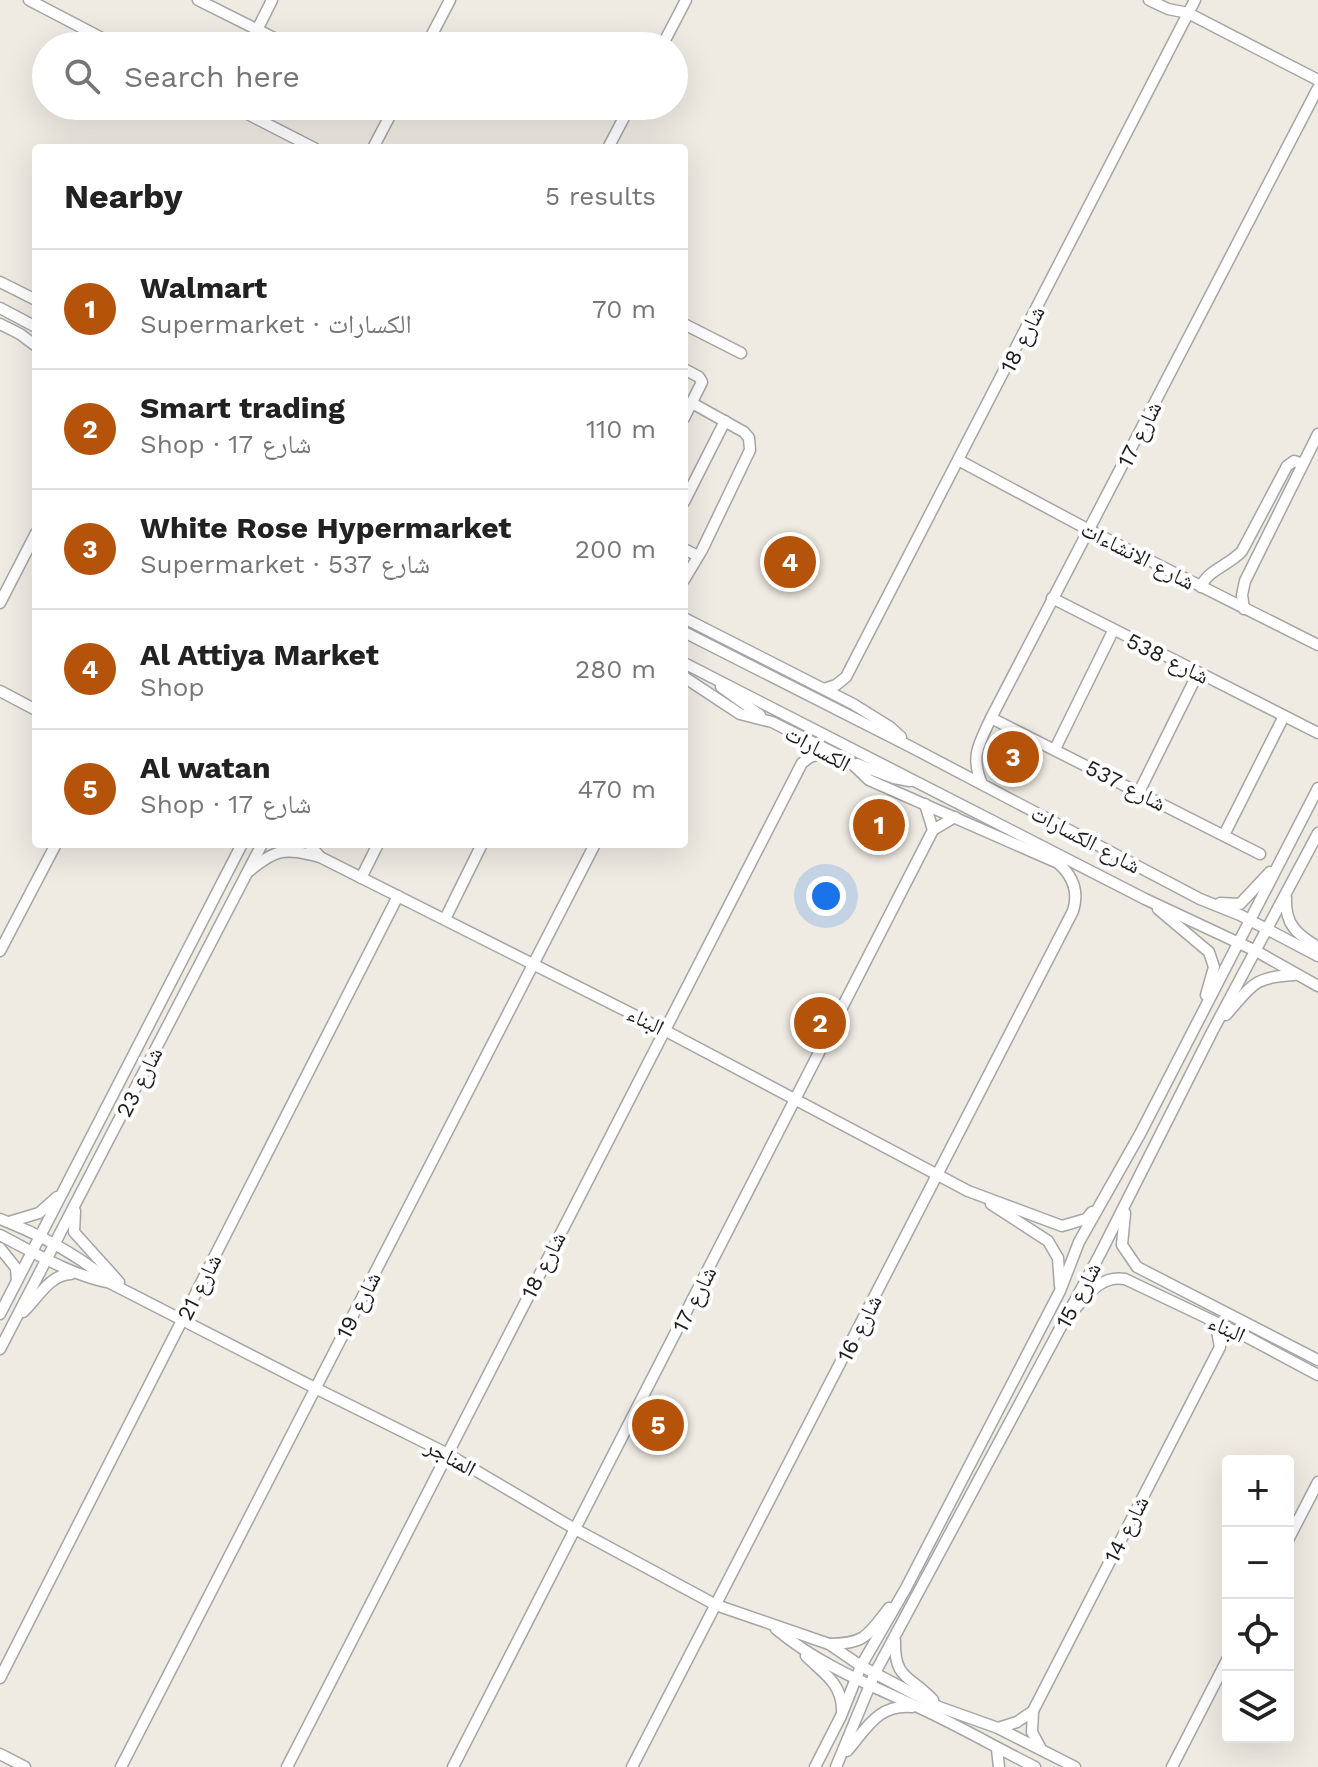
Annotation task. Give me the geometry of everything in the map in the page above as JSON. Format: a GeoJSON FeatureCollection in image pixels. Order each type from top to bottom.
{"type":"FeatureCollection","features":[{"type":"Feature","properties":{"kind":"street"},"geometry":{"type":"LineString","coordinates":[[29,0],[90,32]]}},
{"type":"Feature","properties":{"kind":"street"},"geometry":{"type":"LineString","coordinates":[[198,0],[261,32]]}},
{"type":"Feature","properties":{"kind":"street"},"geometry":{"type":"LineString","coordinates":[[257,30],[272,0]]}},
{"type":"Feature","properties":{"kind":"street"},"geometry":{"type":"LineString","coordinates":[[433,32],[450,0]]}},
{"type":"Feature","properties":{"kind":"street"},"geometry":{"type":"LineString","coordinates":[[669,32],[686,0]]}},
{"type":"Feature","properties":{"kind":"street"},"geometry":{"type":"LineString","coordinates":[[1149,0],[1168,9],[1188,13],[1318,80]]}},
{"type":"Feature","properties":{"kind":"street","name":"شارع 18"},"geometry":{"type":"LineString","coordinates":[[846,677],[1195,0]]}},
{"type":"Feature","properties":{"kind":"street","name":"شارع 17"},"geometry":{"type":"LineString","coordinates":[[982,784],[975,766],[976,752],[991,718],[1318,88]]}},
{"type":"Feature","properties":{"kind":"street"},"geometry":{"type":"LineString","coordinates":[[259,120],[306,144]]}},
{"type":"Feature","properties":{"kind":"street"},"geometry":{"type":"LineString","coordinates":[[375,144],[388,120]]}},
{"type":"Feature","properties":{"kind":"street"},"geometry":{"type":"LineString","coordinates":[[610,144],[623,120]]}},
{"type":"Feature","properties":{"kind":"street"},"geometry":{"type":"LineString","coordinates":[[0,282],[32,298]]}},
{"type":"Feature","properties":{"kind":"street"},"geometry":{"type":"LineString","coordinates":[[0,308],[32,325]]}},
{"type":"Feature","properties":{"kind":"street"},"geometry":{"type":"LineString","coordinates":[[0,324],[32,341]]}},
{"type":"Feature","properties":{"kind":"street"},"geometry":{"type":"LineString","coordinates":[[688,326],[741,353]]}},
{"type":"Feature","properties":{"kind":"street"},"geometry":{"type":"LineString","coordinates":[[688,371],[702,382],[688,410]]}},
{"type":"Feature","properties":{"kind":"street"},"geometry":{"type":"LineString","coordinates":[[688,573],[750,450],[749,438],[744,432],[692,403]]}},
{"type":"Feature","properties":{"kind":"street"},"geometry":{"type":"LineString","coordinates":[[688,494],[725,421]]}},
{"type":"Feature","properties":{"kind":"street"},"geometry":{"type":"LineString","coordinates":[[1244,609],[1242,595],[1245,581],[1318,434]]}},
{"type":"Feature","properties":{"kind":"street","name":"شارع الانشاءات"},"geometry":{"type":"LineString","coordinates":[[960,461],[1318,645]]}},
{"type":"Feature","properties":{"kind":"street"},"geometry":{"type":"LineString","coordinates":[[1201,587],[1206,577],[1232,562],[1242,551],[1287,466],[1294,461],[1303,464]]}},
{"type":"Feature","properties":{"kind":"street"},"geometry":{"type":"LineString","coordinates":[[0,603],[32,541]]}},
{"type":"Feature","properties":{"kind":"street"},"geometry":{"type":"LineString","coordinates":[[688,551],[698,556]]}},
{"type":"Feature","properties":{"kind":"street","name":"شارع 538"},"geometry":{"type":"LineString","coordinates":[[1052,598],[1318,733]]}},
{"type":"Feature","properties":{"kind":"street"},"geometry":{"type":"LineString","coordinates":[[688,620],[853,704],[890,727],[911,747]]}},
{"type":"Feature","properties":{"kind":"street"},"geometry":{"type":"LineString","coordinates":[[1055,749],[1113,631]]}},
{"type":"Feature","properties":{"kind":"street","name":"شارع الكسارات"},"geometry":{"type":"LineString","coordinates":[[688,634],[1200,899],[1318,956]]}},
{"type":"Feature","properties":{"kind":"street","name":"شارع الكسارات"},"geometry":{"type":"LineString","coordinates":[[688,665],[1145,899],[1256,951],[1318,986]]}},
{"type":"Feature","properties":{"kind":"street"},"geometry":{"type":"LineString","coordinates":[[1139,792],[1198,673]]}},
{"type":"Feature","properties":{"kind":"street"},"geometry":{"type":"LineString","coordinates":[[772,677],[807,681]]}},
{"type":"Feature","properties":{"kind":"street"},"geometry":{"type":"LineString","coordinates":[[824,689],[846,677]]}},
{"type":"Feature","properties":{"kind":"street"},"geometry":{"type":"LineString","coordinates":[[846,677],[846,691],[853,704]]}},
{"type":"Feature","properties":{"kind":"street","name":"الكسارات"},"geometry":{"type":"LineString","coordinates":[[688,679],[740,714],[772,722],[848,760],[869,780],[1058,863],[1075,886]]}},
{"type":"Feature","properties":{"kind":"street"},"geometry":{"type":"LineString","coordinates":[[715,679],[729,694],[772,722]]}},
{"type":"Feature","properties":{"kind":"street"},"geometry":{"type":"LineString","coordinates":[[688,687],[701,686]]}},
{"type":"Feature","properties":{"kind":"street"},"geometry":{"type":"LineString","coordinates":[[0,691],[32,708]]}},
{"type":"Feature","properties":{"kind":"street"},"geometry":{"type":"LineString","coordinates":[[1224,835],[1284,716]]}},
{"type":"Feature","properties":{"kind":"street","name":"شارع 537"},"geometry":{"type":"LineString","coordinates":[[991,718],[1260,854]]}},
{"type":"Feature","properties":{"kind":"street"},"geometry":{"type":"LineString","coordinates":[[795,736],[803,755],[802,763]]}},
{"type":"Feature","properties":{"kind":"street"},"geometry":{"type":"LineString","coordinates":[[802,763],[823,752],[831,753]]}},
{"type":"Feature","properties":{"kind":"street"},"geometry":{"type":"LineString","coordinates":[[848,760],[894,778],[922,783]]}},
{"type":"Feature","properties":{"kind":"street","name":"شارع 18"},"geometry":{"type":"LineString","coordinates":[[287,1767],[802,763]]}},
{"type":"Feature","properties":{"kind":"street","name":"شارع 15"},"geometry":{"type":"LineString","coordinates":[[815,1767],[841,1716],[861,1666],[906,1588],[1060,1291],[1079,1242],[1107,1195],[1318,788]]}},
{"type":"Feature","properties":{"kind":"street"},"geometry":{"type":"LineString","coordinates":[[925,804],[933,830],[955,817]]}},
{"type":"Feature","properties":{"kind":"street","name":"شارع 17"},"geometry":{"type":"LineString","coordinates":[[453,1767],[933,830]]}},
{"type":"Feature","properties":{"kind":"street","name":"شارع 15"},"geometry":{"type":"LineString","coordinates":[[838,1763],[868,1686],[1126,1203],[1212,1032],[1318,833]]}},
{"type":"Feature","properties":{"kind":"street"},"geometry":{"type":"LineString","coordinates":[[0,951],[54,848]]}},
{"type":"Feature","properties":{"kind":"street"},"geometry":{"type":"LineString","coordinates":[[233,848],[233,863]]}},
{"type":"Feature","properties":{"kind":"street","name":"شارع 23"},"geometry":{"type":"LineString","coordinates":[[0,1314],[240,848]]}},
{"type":"Feature","properties":{"kind":"street","name":"شارع 23"},"geometry":{"type":"LineString","coordinates":[[0,1349],[260,848]]}},
{"type":"Feature","properties":{"kind":"street","name":"البناء"},"geometry":{"type":"LineString","coordinates":[[312,848],[320,857]]}},
{"type":"Feature","properties":{"kind":"street"},"geometry":{"type":"LineString","coordinates":[[361,878],[376,848]]}},
{"type":"Feature","properties":{"kind":"street"},"geometry":{"type":"LineString","coordinates":[[445,919],[480,848]]}},
{"type":"Feature","properties":{"kind":"street","name":"شارع 19"},"geometry":{"type":"LineString","coordinates":[[121,1767],[593,848]]}},
{"type":"Feature","properties":{"kind":"street","name":"البناء"},"geometry":{"type":"LineString","coordinates":[[248,872],[279,851],[296,851],[320,857],[664,1030],[968,1191],[1062,1226],[1086,1219],[1107,1195]]}},
{"type":"Feature","properties":{"kind":"street"},"geometry":{"type":"LineString","coordinates":[[1200,899],[1227,905],[1240,904],[1284,855]]}},
{"type":"Feature","properties":{"kind":"street","name":"شارع 16"},"geometry":{"type":"LineString","coordinates":[[632,1767],[1073,911],[1075,886]]}},
{"type":"Feature","properties":{"kind":"street","name":"شارع 21"},"geometry":{"type":"LineString","coordinates":[[0,1678],[398,896]]}},
{"type":"Feature","properties":{"kind":"street"},"geometry":{"type":"LineString","coordinates":[[1286,896],[1286,914],[1291,926],[1300,937],[1318,947]]}},
{"type":"Feature","properties":{"kind":"street"},"geometry":{"type":"LineString","coordinates":[[1145,899],[1209,952],[1214,967],[1200,1017]]}},
{"type":"Feature","properties":{"kind":"street"},"geometry":{"type":"LineString","coordinates":[[1212,1032],[1251,986],[1262,978],[1296,975]]}},
{"type":"Feature","properties":{"kind":"street","name":"البناء"},"geometry":{"type":"LineString","coordinates":[[968,1191],[1048,1241],[1058,1258],[1060,1291]]}},
{"type":"Feature","properties":{"kind":"street","name":"شارع 23"},"geometry":{"type":"LineString","coordinates":[[5,1220],[39,1213],[62,1193]]}},
{"type":"Feature","properties":{"kind":"street","name":"البناء"},"geometry":{"type":"LineString","coordinates":[[1126,1203],[1122,1245],[1137,1267],[1318,1360]]}},
{"type":"Feature","properties":{"kind":"street","name":"المناجر"},"geometry":{"type":"LineString","coordinates":[[75,1206],[74,1232],[129,1292]]}},
{"type":"Feature","properties":{"kind":"street","name":"المناجر"},"geometry":{"type":"LineString","coordinates":[[5,1220],[55,1244],[93,1267],[112,1284]]}},
{"type":"Feature","properties":{"kind":"street","name":"المناجر"},"geometry":{"type":"LineString","coordinates":[[0,1235],[76,1274],[129,1292],[446,1453],[575,1529],[716,1605],[829,1644],[861,1666],[939,1707],[998,1728],[1075,1767]]}},
{"type":"Feature","properties":{"kind":"street"},"geometry":{"type":"LineString","coordinates":[[0,1248],[16,1268],[17,1280]]}},
{"type":"Feature","properties":{"kind":"street","name":"شارع 23"},"geometry":{"type":"LineString","coordinates":[[16,1319],[55,1278],[63,1274],[76,1274]]}},
{"type":"Feature","properties":{"kind":"street","name":"البناء"},"geometry":{"type":"LineString","coordinates":[[1061,1326],[1088,1293],[1103,1281],[1116,1277],[1142,1285],[1318,1375]]}},
{"type":"Feature","properties":{"kind":"street"},"geometry":{"type":"LineString","coordinates":[[1210,1321],[1216,1325],[1220,1347],[1247,1337]]}},
{"type":"Feature","properties":{"kind":"street","name":"شارع 14"},"geometry":{"type":"LineString","coordinates":[[1033,1711],[1220,1347]]}},
{"type":"Feature","properties":{"kind":"street"},"geometry":{"type":"LineString","coordinates":[[1294,1528],[1318,1482]]}},
{"type":"Feature","properties":{"kind":"street","name":"شارع 15"},"geometry":{"type":"LineString","coordinates":[[829,1644],[861,1640],[873,1630],[906,1588]]}},
{"type":"Feature","properties":{"kind":"street","name":"المناجر"},"geometry":{"type":"LineString","coordinates":[[772,1625],[837,1687],[841,1697],[841,1716]]}},
{"type":"Feature","properties":{"kind":"street","name":"المناجر"},"geometry":{"type":"LineString","coordinates":[[895,1638],[894,1659],[901,1674],[921,1687],[939,1707]]}},
{"type":"Feature","properties":{"kind":"street","name":"المناجر"},"geometry":{"type":"LineString","coordinates":[[794,1643],[855,1680],[921,1709],[1028,1766]]}},
{"type":"Feature","properties":{"kind":"street"},"geometry":{"type":"LineString","coordinates":[[1172,1767],[1222,1670]]}},
{"type":"Feature","properties":{"kind":"street","name":"شارع 15"},"geometry":{"type":"LineString","coordinates":[[838,1763],[880,1713],[895,1707],[921,1709]]}},
{"type":"Feature","properties":{"kind":"street"},"geometry":{"type":"LineString","coordinates":[[998,1728],[1017,1722],[1033,1711]]}},
{"type":"Feature","properties":{"kind":"street"},"geometry":{"type":"LineString","coordinates":[[1033,1711],[1032,1732],[1042,1750]]}},
{"type":"Feature","properties":{"kind":"street"},"geometry":{"type":"LineString","coordinates":[[997,1749],[999,1767]]}},
{"type":"Feature","properties":{"kind":"street"},"geometry":{"type":"LineString","coordinates":[[0,1754],[25,1767]]}},
{"type":"Feature","properties":{"kind":"place","name":"Al Attiya Market"},"geometry":{"type":"Point","coordinates":[790,562]}},
{"type":"Feature","properties":{"kind":"place","name":"White Rose Hypermarket"},"geometry":{"type":"Point","coordinates":[1013,757]}},
{"type":"Feature","properties":{"kind":"place","name":"Walmart"},"geometry":{"type":"Point","coordinates":[879,825]}},
{"type":"Feature","properties":{"kind":"place","name":"Smart trading"},"geometry":{"type":"Point","coordinates":[820,1023]}},
{"type":"Feature","properties":{"kind":"place","name":"Al watan"},"geometry":{"type":"Point","coordinates":[658,1425]}}]}
